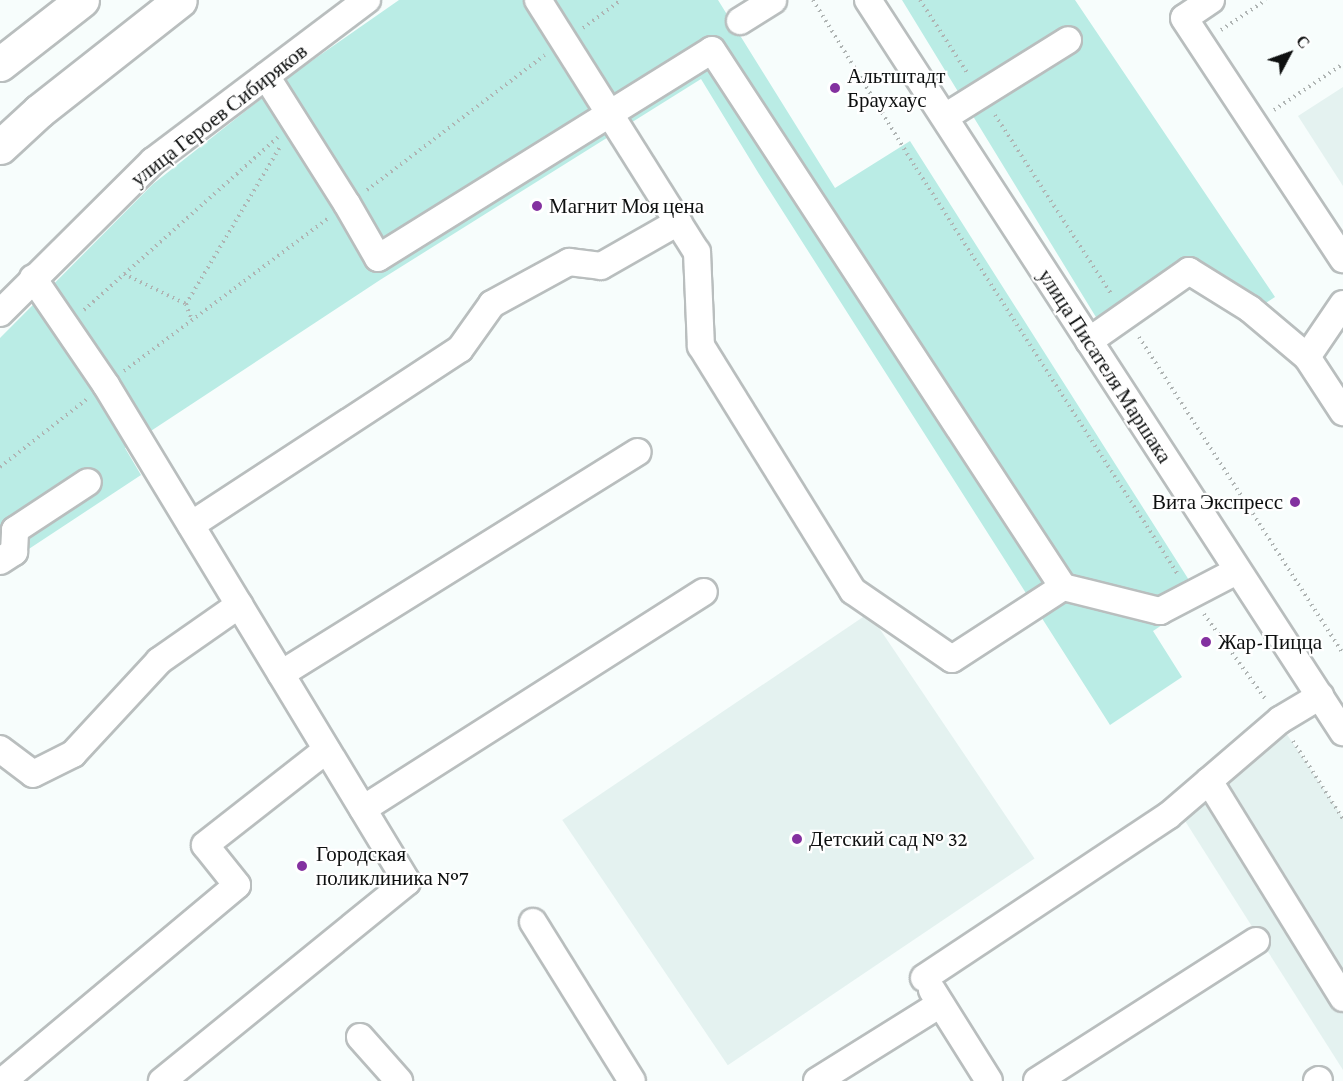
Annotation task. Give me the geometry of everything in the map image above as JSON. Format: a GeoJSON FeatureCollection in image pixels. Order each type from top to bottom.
{"type":"FeatureCollection","features":[{"type":"Feature","properties":{"kind":"highway"},"geometry":{"type":"LineString","coordinates":[[0,64],[82,0]]}},
{"type":"Feature","properties":{"kind":"highway"},"geometry":{"type":"LineString","coordinates":[[0,147],[39,111],[180,0]]}},
{"type":"Feature","properties":{"kind":"street","name":"улица Героев Сибиряков"},"geometry":{"type":"LineString","coordinates":[[0,314],[33,278],[153,161],[367,0]]}},
{"type":"Feature","properties":{"kind":"street"},"geometry":{"type":"LineString","coordinates":[[538,0],[696,252],[701,346],[853,591],[952,659],[1063,587]]}},
{"type":"Feature","properties":{"kind":"street"},"geometry":{"type":"LineString","coordinates":[[740,21],[773,0]]}},
{"type":"Feature","properties":{"kind":"street","name":"улица Писателя Маршака"},"geometry":{"type":"LineString","coordinates":[[868,0],[1343,732]]}},
{"type":"Feature","properties":{"kind":"street"},"geometry":{"type":"LineString","coordinates":[[1211,0],[1178,9],[1343,259]]}},
{"type":"Feature","properties":{"kind":"street"},"geometry":{"type":"LineString","coordinates":[[945,117],[1068,40]]}},
{"type":"Feature","properties":{"kind":"street"},"geometry":{"type":"LineString","coordinates":[[266,76],[347,204],[378,258],[712,50],[1063,587],[1160,611],[1237,571]]}},
{"type":"Feature","properties":{"kind":"street"},"geometry":{"type":"LineString","coordinates":[[191,525],[460,349],[492,304],[569,261],[601,266],[678,222]]}},
{"type":"Feature","properties":{"kind":"street"},"geometry":{"type":"LineString","coordinates":[[1089,341],[1189,272],[1250,309],[1307,357],[1343,412]]}},
{"type":"Feature","properties":{"kind":"street"},"geometry":{"type":"LineString","coordinates":[[33,278],[106,385],[407,882],[162,1081]]}},
{"type":"Feature","properties":{"kind":"street"},"geometry":{"type":"LineString","coordinates":[[1307,357],[1343,304]]}},
{"type":"Feature","properties":{"kind":"street"},"geometry":{"type":"LineString","coordinates":[[281,674],[637,452]]}},
{"type":"Feature","properties":{"kind":"street"},"geometry":{"type":"LineString","coordinates":[[0,561],[14,552],[15,530],[88,482]]}},
{"type":"Feature","properties":{"kind":"street"},"geometry":{"type":"LineString","coordinates":[[363,809],[704,591]]}},
{"type":"Feature","properties":{"kind":"street"},"geometry":{"type":"LineString","coordinates":[[0,749],[33,774],[73,754],[159,661],[239,605]]}},
{"type":"Feature","properties":{"kind":"street"},"geometry":{"type":"LineString","coordinates":[[989,1081],[920,971],[1168,816],[1280,720],[1320,696]]}},
{"type":"Feature","properties":{"kind":"street"},"geometry":{"type":"LineString","coordinates":[[3,1081],[237,885],[205,845],[326,750]]}},
{"type":"Feature","properties":{"kind":"street"},"geometry":{"type":"LineString","coordinates":[[1209,781],[1343,998]]}},
{"type":"Feature","properties":{"kind":"street"},"geometry":{"type":"LineString","coordinates":[[533,922],[632,1081]]}},
{"type":"Feature","properties":{"kind":"street"},"geometry":{"type":"LineString","coordinates":[[1037,1081],[1256,941]]}},
{"type":"Feature","properties":{"kind":"street"},"geometry":{"type":"LineString","coordinates":[[818,1081],[940,1004]]}},
{"type":"Feature","properties":{"kind":"street"},"geometry":{"type":"LineString","coordinates":[[360,1037],[399,1081]]}},
{"type":"Feature","properties":{"kind":"path"},"geometry":{"type":"LineString","coordinates":[[0,467],[191,318],[621,0]]}},
{"type":"Feature","properties":{"kind":"path"},"geometry":{"type":"LineString","coordinates":[[813,0],[916,168],[1190,594],[1280,720],[1343,819]]}},
{"type":"Feature","properties":{"kind":"path"},"geometry":{"type":"LineString","coordinates":[[1201,44],[1266,0]]}},
{"type":"Feature","properties":{"kind":"path"},"geometry":{"type":"LineString","coordinates":[[1253,123],[1343,64]]}},
{"type":"Feature","properties":{"kind":"path"},"geometry":{"type":"LineString","coordinates":[[66,326],[295,122]]}},
{"type":"Feature","properties":{"kind":"path"},"geometry":{"type":"LineString","coordinates":[[186,304],[295,122]]}},
{"type":"Feature","properties":{"kind":"path"},"geometry":{"type":"LineString","coordinates":[[124,274],[186,304],[191,318]]}},
{"type":"Feature","properties":{"kind":"shaded area"},"geometry":{"type":"Polygon","coordinates":[[[399,0],[718,0],[835,188],[910,141],[1201,599],[1153,631],[1182,677],[1110,725],[759,174],[701,79],[380,280],[125,448],[141,475],[0,568],[0,338],[153,184],[290,76],[399,0]]]}},
{"type":"Feature","properties":{"kind":"shaded area"},"geometry":{"type":"Polygon","coordinates":[[[902,0],[1075,0],[1275,297],[1250,313],[1183,275],[1102,327],[902,0]]]}},
{"type":"Feature","properties":{"kind":"shaded area"},"geometry":{"type":"Polygon","coordinates":[[[1343,87],[1343,186],[1298,116],[1343,87]]]}},
{"type":"Feature","properties":{"kind":"shaded area","name":"Детский сад № 32"},"geometry":{"type":"Polygon","coordinates":[[[869,613],[1035,858],[728,1065],[562,820],[869,613]]]}},
{"type":"Feature","properties":{"kind":"shaded area"},"geometry":{"type":"Polygon","coordinates":[[[1284,730],[1343,818],[1343,1070],[1180,813],[1284,730]]]}},
{"type":"Feature","properties":{"kind":"place","name":"Альтштадт Браухаус"},"geometry":{"type":"Point","coordinates":[835,88]}},
{"type":"Feature","properties":{"kind":"place","name":"Магнит Моя цена"},"geometry":{"type":"Point","coordinates":[537,206]}},
{"type":"Feature","properties":{"kind":"place","name":"Вита Экспресс"},"geometry":{"type":"Point","coordinates":[1295,502]}},
{"type":"Feature","properties":{"kind":"place","name":"Жар-Пицца"},"geometry":{"type":"Point","coordinates":[1206,642]}},
{"type":"Feature","properties":{"kind":"place","name":"Детский сад № 32"},"geometry":{"type":"Point","coordinates":[797,839]}},
{"type":"Feature","properties":{"kind":"place","name":"Городская поликлиника №7"},"geometry":{"type":"Point","coordinates":[302,866]}}]}
